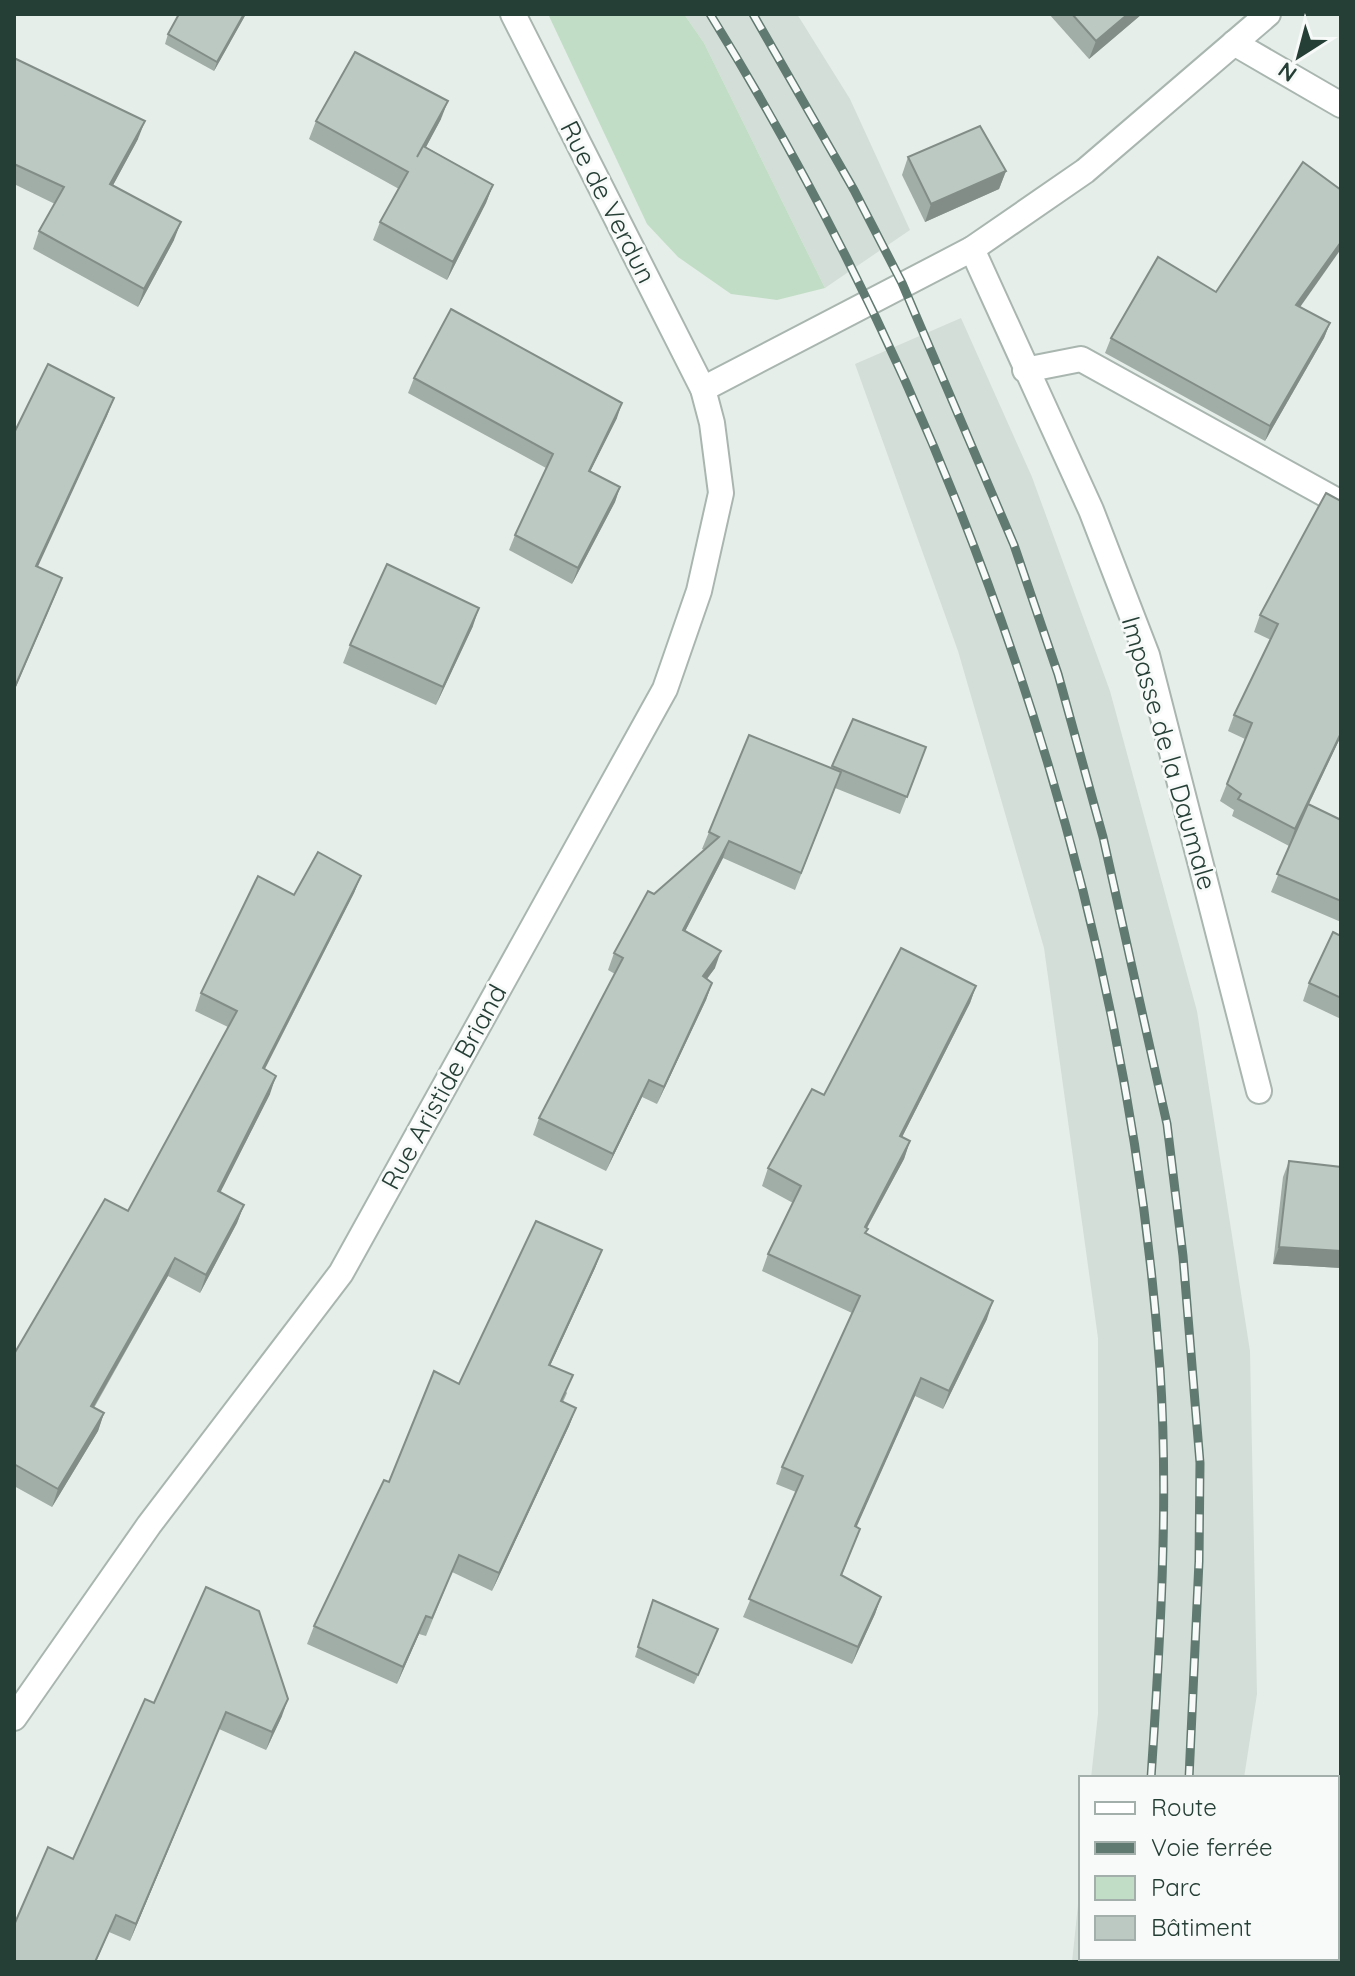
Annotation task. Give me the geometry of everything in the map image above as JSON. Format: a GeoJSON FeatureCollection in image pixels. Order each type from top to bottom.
{"type":"FeatureCollection","features":[{"type":"Feature","properties":{"kind":"street","name":"Rue de Verdun"},"geometry":{"type":"LineString","coordinates":[[513,14],[703,389]]}},
{"type":"Feature","properties":{"kind":"street"},"geometry":{"type":"LineString","coordinates":[[703,389],[972,249],[1085,171],[1268,14]]}},
{"type":"Feature","properties":{"kind":"street"},"geometry":{"type":"LineString","coordinates":[[1234,43],[1341,105]]}},
{"type":"Feature","properties":{"kind":"street","name":"Impasse de la Daumale"},"geometry":{"type":"LineString","coordinates":[[972,249],[1091,510],[1147,655],[1259,1091]]}},
{"type":"Feature","properties":{"kind":"street"},"geometry":{"type":"LineString","coordinates":[[1025,370],[1081,359],[1341,503]]}},
{"type":"Feature","properties":{"kind":"street","name":"Rue Aristide Briand"},"geometry":{"type":"LineString","coordinates":[[14,1718],[149,1525],[341,1273],[665,689],[699,591],[721,493],[712,423],[703,389]]}},
{"type":"Feature","properties":{"kind":"shaded area"},"geometry":{"type":"Polygon","coordinates":[[[684,14],[797,14],[850,99],[910,230],[825,288],[704,43],[684,14]]]}},
{"type":"Feature","properties":{"kind":"shaded area"},"geometry":{"type":"Polygon","coordinates":[[[961,318],[1032,477],[1110,691],[1197,1011],[1250,1351],[1257,1694],[1244,1776],[1091,1776],[1098,1714],[1098,1338],[1044,948],[958,651],[855,364],[961,318]]]}},
{"type":"Feature","properties":{"kind":"shaded area"},"geometry":{"type":"Polygon","coordinates":[[[1341,1821],[1341,1962],[1272,1962],[1339,1960],[1341,1821]]]}},
{"type":"Feature","properties":{"kind":"shaded area"},"geometry":{"type":"Polygon","coordinates":[[[1079,1895],[1079,1960],[1216,1960],[1216,1962],[1072,1962],[1079,1895]]]}},
{"type":"Feature","properties":{"kind":"green space"},"geometry":{"type":"Polygon","coordinates":[[[548,14],[684,14],[704,43],[825,288],[777,300],[731,294],[678,257],[647,224],[548,14]]]}},
{"type":"Feature","properties":{"kind":"building"},"geometry":{"type":"Polygon","coordinates":[[[179,14],[244,14],[217,62],[168,34],[179,14]]]}},
{"type":"Feature","properties":{"kind":"building"},"geometry":{"type":"Polygon","coordinates":[[[1072,14],[1128,14],[1096,41],[1072,14]]]}},
{"type":"Feature","properties":{"kind":"building"},"geometry":{"type":"Polygon","coordinates":[[[355,52],[448,101],[423,146],[493,185],[453,262],[380,222],[408,172],[316,121],[355,52]]]}},
{"type":"Feature","properties":{"kind":"building"},"geometry":{"type":"Polygon","coordinates":[[[14,58],[145,121],[110,184],[181,222],[144,289],[39,231],[64,187],[14,164],[14,58]]]}},
{"type":"Feature","properties":{"kind":"building"},"geometry":{"type":"Polygon","coordinates":[[[980,126],[1006,171],[931,204],[908,157],[980,126]]]}},
{"type":"Feature","properties":{"kind":"building"},"geometry":{"type":"Polygon","coordinates":[[[1303,162],[1341,190],[1341,242],[1296,305],[1330,323],[1270,426],[1111,338],[1158,257],[1216,292],[1303,162]]]}},
{"type":"Feature","properties":{"kind":"building"},"geometry":{"type":"Polygon","coordinates":[[[451,309],[622,403],[589,471],[620,487],[578,568],[515,535],[553,454],[414,378],[451,309]]]}},
{"type":"Feature","properties":{"kind":"building"},"geometry":{"type":"Polygon","coordinates":[[[48,364],[114,398],[36,566],[62,578],[14,689],[14,433],[48,364]]]}},
{"type":"Feature","properties":{"kind":"building"},"geometry":{"type":"Polygon","coordinates":[[[1326,493],[1341,501],[1341,733],[1295,829],[1238,799],[1241,794],[1227,784],[1252,723],[1234,715],[1278,624],[1260,615],[1326,493]]]}},
{"type":"Feature","properties":{"kind":"building"},"geometry":{"type":"Polygon","coordinates":[[[387,564],[479,608],[443,687],[350,645],[387,564]]]}},
{"type":"Feature","properties":{"kind":"building"},"geometry":{"type":"Polygon","coordinates":[[[853,719],[926,747],[907,797],[832,766],[853,719]]]}},
{"type":"Feature","properties":{"kind":"building"},"geometry":{"type":"Polygon","coordinates":[[[749,735],[841,772],[801,873],[729,841],[683,930],[721,951],[703,976],[712,983],[664,1087],[649,1080],[613,1154],[539,1118],[623,958],[614,953],[648,891],[654,894],[719,837],[709,832],[749,735]]]}},
{"type":"Feature","properties":{"kind":"building"},"geometry":{"type":"Polygon","coordinates":[[[1308,804],[1341,820],[1341,901],[1277,874],[1308,804]]]}},
{"type":"Feature","properties":{"kind":"building"},"geometry":{"type":"Polygon","coordinates":[[[318,852],[361,876],[263,1068],[276,1076],[218,1191],[244,1205],[206,1275],[175,1258],[91,1406],[104,1413],[58,1489],[14,1464],[14,1354],[105,1199],[128,1211],[237,1011],[201,993],[258,876],[294,895],[318,852]]]}},
{"type":"Feature","properties":{"kind":"building"},"geometry":{"type":"Polygon","coordinates":[[[1333,932],[1341,936],[1341,998],[1309,983],[1333,932]]]}},
{"type":"Feature","properties":{"kind":"building"},"geometry":{"type":"Polygon","coordinates":[[[901,948],[976,986],[900,1136],[910,1141],[865,1227],[868,1229],[865,1233],[993,1301],[949,1391],[921,1378],[855,1526],[860,1529],[841,1575],[881,1597],[858,1647],[749,1599],[803,1476],[782,1467],[860,1296],[768,1254],[801,1186],[768,1168],[812,1089],[824,1095],[901,948]]]}},
{"type":"Feature","properties":{"kind":"building"},"geometry":{"type":"Polygon","coordinates":[[[1289,1161],[1341,1167],[1341,1251],[1279,1247],[1289,1161]]]}},
{"type":"Feature","properties":{"kind":"building"},"geometry":{"type":"Polygon","coordinates":[[[536,1221],[602,1250],[549,1365],[573,1375],[561,1401],[576,1408],[499,1573],[459,1555],[432,1618],[426,1616],[403,1667],[314,1626],[384,1480],[389,1482],[434,1371],[459,1384],[536,1221]]]}},
{"type":"Feature","properties":{"kind":"building"},"geometry":{"type":"Polygon","coordinates":[[[206,1587],[259,1611],[288,1699],[272,1732],[226,1712],[136,1924],[116,1915],[95,1962],[14,1962],[14,1925],[48,1847],[73,1859],[145,1699],[154,1703],[206,1587]]]}},
{"type":"Feature","properties":{"kind":"building"},"geometry":{"type":"Polygon","coordinates":[[[653,1600],[718,1629],[698,1675],[638,1647],[653,1600]]]}},
{"type":"Feature","properties":{"kind":"railway"},"geometry":{"type":"LineString","coordinates":[[710,14],[800,169],[881,330],[954,495],[1016,664],[1069,837],[1111,1013],[1141,1190],[1160,1369],[1163,1522],[1151,1776]]}},
{"type":"Feature","properties":{"kind":"railway"},"geometry":{"type":"LineString","coordinates":[[753,14],[854,190],[902,283],[1014,545],[1058,674],[1103,837],[1167,1124],[1183,1256],[1200,1463],[1199,1561],[1189,1776]]}},
{"type":"Feature","properties":{"kind":"railway"},"geometry":{"type":"LineString","coordinates":[[1339,1924],[1341,1920]]}}]}
